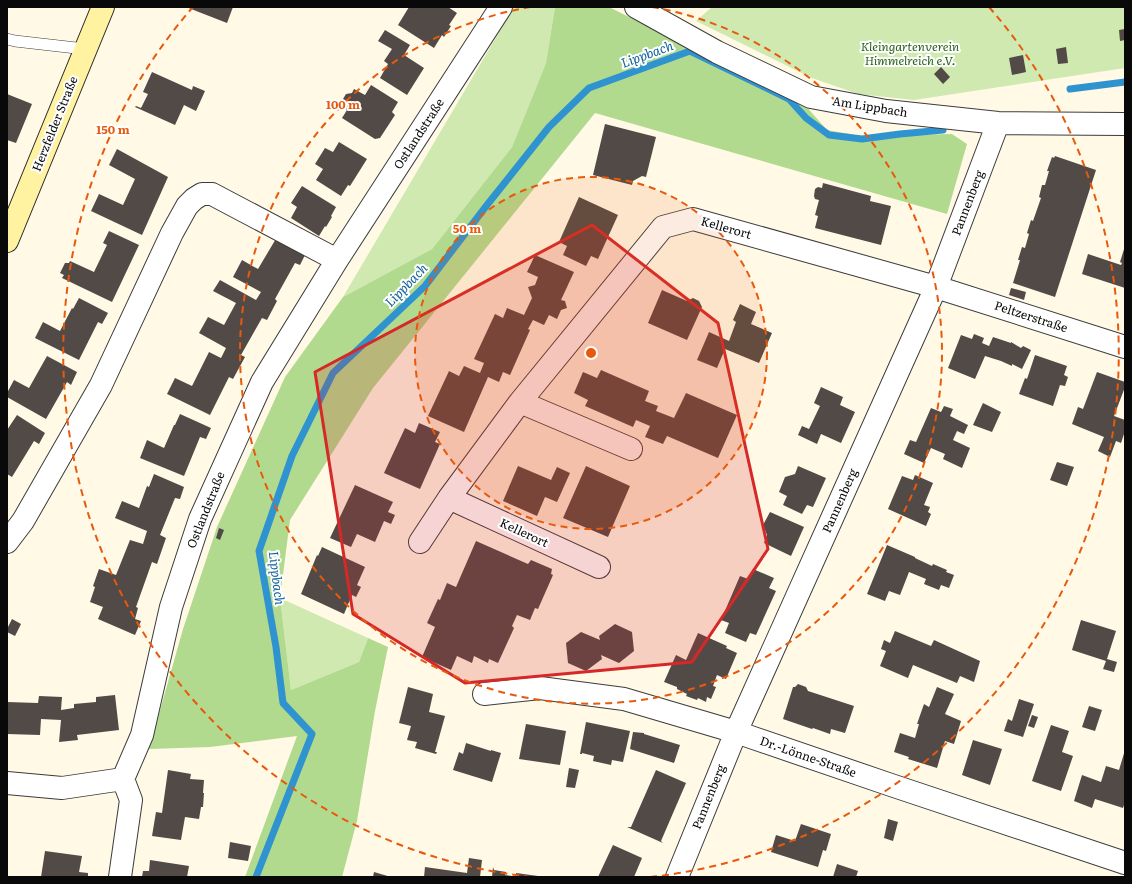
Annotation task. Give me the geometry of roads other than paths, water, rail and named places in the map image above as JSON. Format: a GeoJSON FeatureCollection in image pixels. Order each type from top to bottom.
{"type":"FeatureCollection","features":[{"type":"Feature","properties":{"kind":"main road","name":"Herzfelder Straße"},"geometry":{"type":"LineString","coordinates":[[7,242],[85,49],[104,7]]}},
{"type":"Feature","properties":{"kind":"street","name":"Ostlandstraße"},"geometry":{"type":"LineString","coordinates":[[123,779],[142,735],[171,607],[200,519],[262,382],[337,260],[501,7]]}},
{"type":"Feature","properties":{"kind":"street","name":"Am Lippbach"},"geometry":{"type":"LineString","coordinates":[[636,7],[717,52],[811,97],[886,111],[998,123],[1125,124]]}},
{"type":"Feature","properties":{"kind":"street","name":"Pannenberg"},"geometry":{"type":"LineString","coordinates":[[676,877],[736,732],[936,287],[998,123]]}},
{"type":"Feature","properties":{"kind":"street"},"geometry":{"type":"LineString","coordinates":[[7,542],[23,521],[101,385],[172,232],[187,206],[194,199],[202,194],[212,194],[337,260]]}},
{"type":"Feature","properties":{"kind":"street","name":"Kellerort"},"geometry":{"type":"LineString","coordinates":[[420,542],[449,498],[520,402],[663,227],[694,219],[936,287]]}},
{"type":"Feature","properties":{"kind":"street","name":"Peltzerstraße"},"geometry":{"type":"LineString","coordinates":[[936,287],[1125,347]]}},
{"type":"Feature","properties":{"kind":"street"},"geometry":{"type":"LineString","coordinates":[[520,402],[630,449]]}},
{"type":"Feature","properties":{"kind":"street","name":"Kellerort"},"geometry":{"type":"LineString","coordinates":[[449,498],[599,567]]}},
{"type":"Feature","properties":{"kind":"street","name":"Dr.-Lönne-Straße"},"geometry":{"type":"LineString","coordinates":[[484,694],[540,688],[624,699],[736,732],[1125,863]]}},
{"type":"Feature","properties":{"kind":"street"},"geometry":{"type":"LineString","coordinates":[[7,783],[62,788],[123,779],[131,800],[120,877]]}},
{"type":"Feature","properties":{"kind":"lane"},"geometry":{"type":"LineString","coordinates":[[7,39],[85,49]]}},
{"type":"Feature","properties":{"kind":"waterway","name":"Lippbach"},"geometry":{"type":"LineString","coordinates":[[256,877],[312,734],[283,703],[276,647],[259,551],[292,456],[333,373],[425,286],[549,127],[589,88],[690,51],[789,99],[806,118],[829,135],[862,139],[943,130]]}},
{"type":"Feature","properties":{"kind":"waterway","name":"Lippbach"},"geometry":{"type":"LineString","coordinates":[[1070,89],[1125,82]]}},
{"type":"Feature","properties":{"kind":"park label","name":"Kleingartenverein Himmelreich e.V."},"geometry":{"type":"Point","coordinates":[910,54]}}]}
